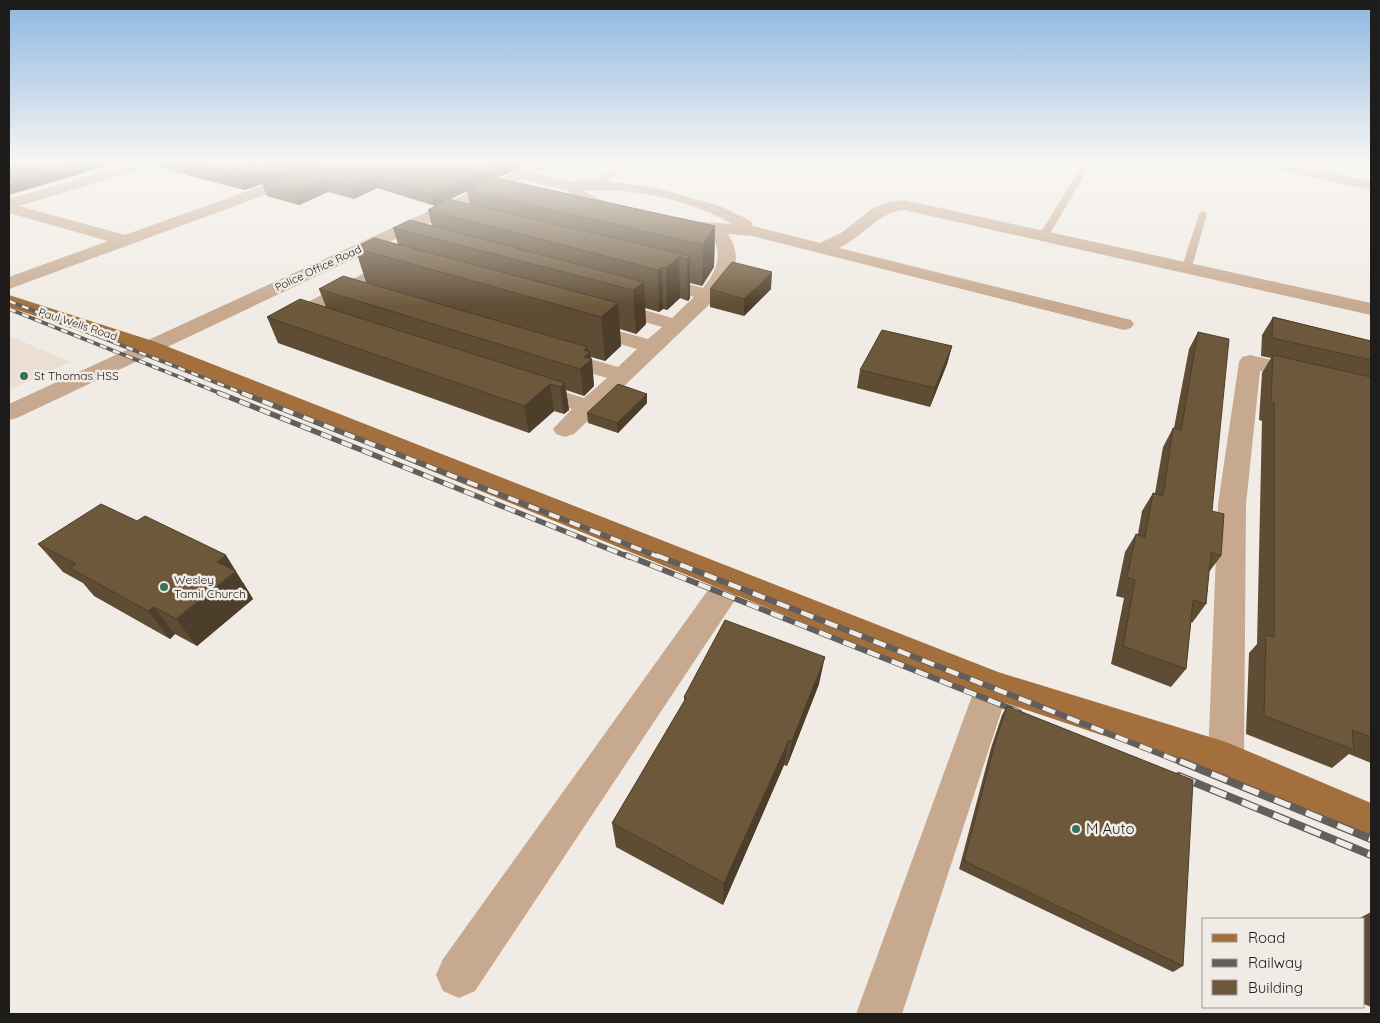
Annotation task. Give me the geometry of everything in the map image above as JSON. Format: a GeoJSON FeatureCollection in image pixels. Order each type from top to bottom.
{"type":"FeatureCollection","features":[{"type":"Feature","properties":{"kind":"main road","name":"Paul Wells Road"},"geometry":{"type":"LineString","coordinates":[[9,301],[148,347],[993,685],[1226,759],[1371,823]]}},
{"type":"Feature","properties":{"kind":"street"},"geometry":{"type":"LineString","coordinates":[[28,212],[123,240]]}},
{"type":"Feature","properties":{"kind":"street"},"geometry":{"type":"LineString","coordinates":[[9,283],[202,212]]}},
{"type":"Feature","properties":{"kind":"street","name":"Police Office Road"},"geometry":{"type":"LineString","coordinates":[[9,413],[438,212]]}},
{"type":"Feature","properties":{"kind":"street"},"geometry":{"type":"LineString","coordinates":[[621,212],[633,216]]}},
{"type":"Feature","properties":{"kind":"street"},"geometry":{"type":"LineString","coordinates":[[718,212],[735,218],[752,230]]}},
{"type":"Feature","properties":{"kind":"street"},"geometry":{"type":"LineString","coordinates":[[822,248],[849,236],[879,212]]}},
{"type":"Feature","properties":{"kind":"street"},"geometry":{"type":"LineString","coordinates":[[938,212],[1371,309]]}},
{"type":"Feature","properties":{"kind":"street"},"geometry":{"type":"LineString","coordinates":[[418,221],[445,228]]}},
{"type":"Feature","properties":{"kind":"street"},"geometry":{"type":"LineString","coordinates":[[659,222],[717,229],[752,230],[1124,324]]}},
{"type":"Feature","properties":{"kind":"street"},"geometry":{"type":"LineString","coordinates":[[565,429],[708,295],[720,279],[729,260],[727,244],[717,229]]}},
{"type":"Feature","properties":{"kind":"street"},"geometry":{"type":"LineString","coordinates":[[328,322],[294,316],[417,251]]}},
{"type":"Feature","properties":{"kind":"street"},"geometry":{"type":"LineString","coordinates":[[340,258],[409,278]]}},
{"type":"Feature","properties":{"kind":"street"},"geometry":{"type":"LineString","coordinates":[[642,278],[708,295]]}},
{"type":"Feature","properties":{"kind":"street"},"geometry":{"type":"LineString","coordinates":[[344,290],[372,298]]}},
{"type":"Feature","properties":{"kind":"street"},"geometry":{"type":"LineString","coordinates":[[590,300],[676,324]]}},
{"type":"Feature","properties":{"kind":"street"},"geometry":{"type":"LineString","coordinates":[[568,323],[652,348]]}},
{"type":"Feature","properties":{"kind":"street"},"geometry":{"type":"LineString","coordinates":[[539,350],[622,375]]}},
{"type":"Feature","properties":{"kind":"street"},"geometry":{"type":"LineString","coordinates":[[1226,759],[1232,504],[1250,362],[1371,390]]}},
{"type":"Feature","properties":{"kind":"street"},"geometry":{"type":"LineString","coordinates":[[514,383],[588,407]]}},
{"type":"Feature","properties":{"kind":"street"},"geometry":{"type":"LineString","coordinates":[[459,975],[732,580]]}},
{"type":"Feature","properties":{"kind":"street"},"geometry":{"type":"LineString","coordinates":[[879,1014],[993,685]]}},
{"type":"Feature","properties":{"kind":"lane"},"geometry":{"type":"LineString","coordinates":[[1044,235],[1058,212]]}},
{"type":"Feature","properties":{"kind":"lane"},"geometry":{"type":"LineString","coordinates":[[1187,267],[1203,214]]}},
{"type":"Feature","properties":{"kind":"shaded area","name":"St Thomas HSS"},"geometry":{"type":"Polygon","coordinates":[[[9,336],[71,362],[9,390],[9,336]]]}},
{"type":"Feature","properties":{"kind":"building"},"geometry":{"type":"Polygon","coordinates":[[[435,212],[502,212],[690,256],[687,259],[679,257],[666,268],[662,267],[658,270],[435,212]]]}},
{"type":"Feature","properties":{"kind":"building"},"geometry":{"type":"Polygon","coordinates":[[[560,212],[650,212],[715,226],[703,245],[560,212]]]}},
{"type":"Feature","properties":{"kind":"building"},"geometry":{"type":"Polygon","coordinates":[[[410,220],[644,282],[633,290],[393,228],[410,220]]]}},
{"type":"Feature","properties":{"kind":"building"},"geometry":{"type":"Polygon","coordinates":[[[374,238],[618,303],[601,317],[355,248],[374,238]]]}},
{"type":"Feature","properties":{"kind":"building"},"geometry":{"type":"Polygon","coordinates":[[[732,262],[772,272],[744,299],[710,289],[732,262]]]}},
{"type":"Feature","properties":{"kind":"building"},"geometry":{"type":"Polygon","coordinates":[[[343,276],[588,347],[584,350],[590,352],[584,357],[592,359],[580,369],[319,289],[343,276]]]}},
{"type":"Feature","properties":{"kind":"building"},"geometry":{"type":"Polygon","coordinates":[[[300,299],[565,383],[560,387],[550,384],[524,406],[267,317],[300,299]]]}},
{"type":"Feature","properties":{"kind":"building"},"geometry":{"type":"Polygon","coordinates":[[[1273,317],[1371,341],[1371,360],[1272,338],[1273,317]]]}},
{"type":"Feature","properties":{"kind":"building"},"geometry":{"type":"Polygon","coordinates":[[[882,330],[952,346],[935,388],[860,370],[882,330]]]}},
{"type":"Feature","properties":{"kind":"building"},"geometry":{"type":"Polygon","coordinates":[[[1198,332],[1229,339],[1212,511],[1224,514],[1221,556],[1211,552],[1206,604],[1193,600],[1186,669],[1123,646],[1135,580],[1127,577],[1136,534],[1145,537],[1153,493],[1163,496],[1173,428],[1181,430],[1198,332]]]}},
{"type":"Feature","properties":{"kind":"building"},"geometry":{"type":"Polygon","coordinates":[[[1273,355],[1371,377],[1371,737],[1352,730],[1354,750],[1264,716],[1266,635],[1274,637],[1274,402],[1271,402],[1273,355]]]}},
{"type":"Feature","properties":{"kind":"building"},"geometry":{"type":"Polygon","coordinates":[[[618,384],[647,394],[617,423],[587,413],[618,384]]]}},
{"type":"Feature","properties":{"kind":"building","name":"Wesley Tamil Church"},"geometry":{"type":"Polygon","coordinates":[[[101,504],[137,521],[145,516],[226,555],[217,562],[236,571],[176,619],[154,607],[148,611],[70,568],[76,564],[38,544],[101,504]]]}},
{"type":"Feature","properties":{"kind":"building"},"geometry":{"type":"Polygon","coordinates":[[[725,620],[825,657],[792,741],[789,740],[724,883],[612,823],[686,698],[684,697],[725,620]]]}},
{"type":"Feature","properties":{"kind":"building","name":"M Auto"},"geometry":{"type":"Polygon","coordinates":[[[1007,706],[1193,780],[1183,966],[964,861],[996,739],[1007,706]]]}},
{"type":"Feature","properties":{"kind":"railway"},"geometry":{"type":"LineString","coordinates":[[9,301],[245,394]]}},
{"type":"Feature","properties":{"kind":"railway"},"geometry":{"type":"LineString","coordinates":[[9,309],[222,394]]}},
{"type":"Feature","properties":{"kind":"railway"},"geometry":{"type":"LineString","coordinates":[[219,393],[629,557]]}},
{"type":"Feature","properties":{"kind":"railway"},"geometry":{"type":"LineString","coordinates":[[242,393],[659,557]]}},
{"type":"Feature","properties":{"kind":"railway"},"geometry":{"type":"LineString","coordinates":[[626,555],[1019,712]]}},
{"type":"Feature","properties":{"kind":"railway"},"geometry":{"type":"LineString","coordinates":[[656,555],[1183,763]]}},
{"type":"Feature","properties":{"kind":"railway"},"geometry":{"type":"LineString","coordinates":[[1180,761],[1371,839]]}},
{"type":"Feature","properties":{"kind":"railway"},"geometry":{"type":"LineString","coordinates":[[1179,776],[1371,855]]}},
{"type":"Feature","properties":{"kind":"place","name":"St Thomas HSS"},"geometry":{"type":"Point","coordinates":[24,376]}},
{"type":"Feature","properties":{"kind":"place","name":"Wesley Tamil Church"},"geometry":{"type":"Point","coordinates":[164,587]}},
{"type":"Feature","properties":{"kind":"place","name":"M Auto"},"geometry":{"type":"Point","coordinates":[1076,829]}}]}
